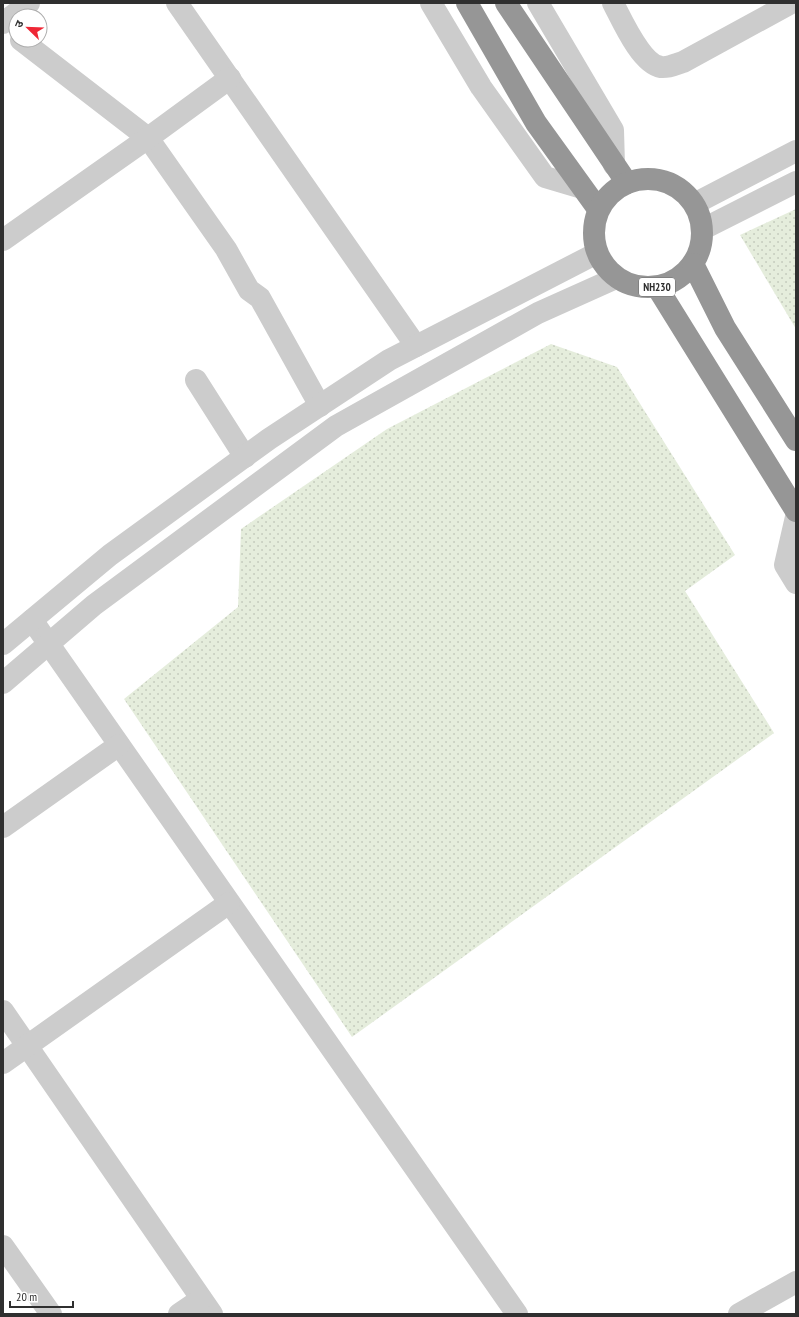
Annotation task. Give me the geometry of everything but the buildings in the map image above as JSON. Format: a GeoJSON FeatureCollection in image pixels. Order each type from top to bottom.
{"type":"FeatureCollection","features":[{"type":"Feature","properties":{"kind":"highway"},"geometry":{"type":"LineString","coordinates":[[467,3],[536,123],[598,209],[622,185],[627,182],[614,165],[506,3]]}},
{"type":"Feature","properties":{"kind":"highway","name":"NH230"},"geometry":{"type":"LineString","coordinates":[[598,209],[595,218],[594,242],[602,264],[616,278],[636,286],[657,287],[676,280],[693,264],[702,242],[702,229],[694,204],[679,188],[659,179],[638,179],[627,182]]}},
{"type":"Feature","properties":{"kind":"highway"},"geometry":{"type":"LineString","coordinates":[[693,264],[725,328],[796,440]]}},
{"type":"Feature","properties":{"kind":"highway","name":"NH230"},"geometry":{"type":"LineString","coordinates":[[657,287],[796,511]]}},
{"type":"Feature","properties":{"kind":"street"},"geometry":{"type":"LineString","coordinates":[[3,23],[29,3]]}},
{"type":"Feature","properties":{"kind":"street"},"geometry":{"type":"LineString","coordinates":[[177,3],[416,346]]}},
{"type":"Feature","properties":{"kind":"street"},"geometry":{"type":"LineString","coordinates":[[431,3],[481,87],[545,177],[582,188]]}},
{"type":"Feature","properties":{"kind":"street"},"geometry":{"type":"LineString","coordinates":[[538,3],[613,130],[614,165]]}},
{"type":"Feature","properties":{"kind":"street"},"geometry":{"type":"LineString","coordinates":[[613,3],[642,55],[654,64],[661,67],[673,66],[682,62],[790,3]]}},
{"type":"Feature","properties":{"kind":"street"},"geometry":{"type":"LineString","coordinates":[[31,48],[148,138],[226,249],[248,290],[260,298],[320,406]]}},
{"type":"Feature","properties":{"kind":"street"},"geometry":{"type":"LineString","coordinates":[[3,240],[148,138],[230,78]]}},
{"type":"Feature","properties":{"kind":"street"},"geometry":{"type":"LineString","coordinates":[[694,204],[796,151]]}},
{"type":"Feature","properties":{"kind":"street"},"geometry":{"type":"LineString","coordinates":[[702,229],[796,182]]}},
{"type":"Feature","properties":{"kind":"street"},"geometry":{"type":"LineString","coordinates":[[3,644],[110,556],[245,457],[389,360],[597,253]]}},
{"type":"Feature","properties":{"kind":"street"},"geometry":{"type":"LineString","coordinates":[[3,683],[94,605],[336,426],[538,313],[616,278]]}},
{"type":"Feature","properties":{"kind":"street"},"geometry":{"type":"LineString","coordinates":[[196,380],[245,457]]}},
{"type":"Feature","properties":{"kind":"street"},"geometry":{"type":"LineString","coordinates":[[796,517],[785,565],[796,583]]}},
{"type":"Feature","properties":{"kind":"street"},"geometry":{"type":"LineString","coordinates":[[32,620],[517,1314]]}},
{"type":"Feature","properties":{"kind":"street"},"geometry":{"type":"LineString","coordinates":[[3,827],[119,745]]}},
{"type":"Feature","properties":{"kind":"street"},"geometry":{"type":"LineString","coordinates":[[3,1063],[229,903]]}},
{"type":"Feature","properties":{"kind":"street"},"geometry":{"type":"LineString","coordinates":[[3,1011],[206,1306],[179,1314]]}},
{"type":"Feature","properties":{"kind":"street"},"geometry":{"type":"LineString","coordinates":[[3,1246],[51,1314]]}},
{"type":"Feature","properties":{"kind":"street"},"geometry":{"type":"LineString","coordinates":[[739,1314],[796,1282]]}},
{"type":"Feature","properties":{"kind":"green space"},"geometry":{"type":"Polygon","coordinates":[[[796,209],[796,329],[740,235],[796,209]]]}},
{"type":"Feature","properties":{"kind":"green space"},"geometry":{"type":"Polygon","coordinates":[[[551,344],[617,367],[735,555],[685,591],[774,733],[352,1037],[124,699],[238,607],[241,529],[387,429],[551,344]]]}}]}
